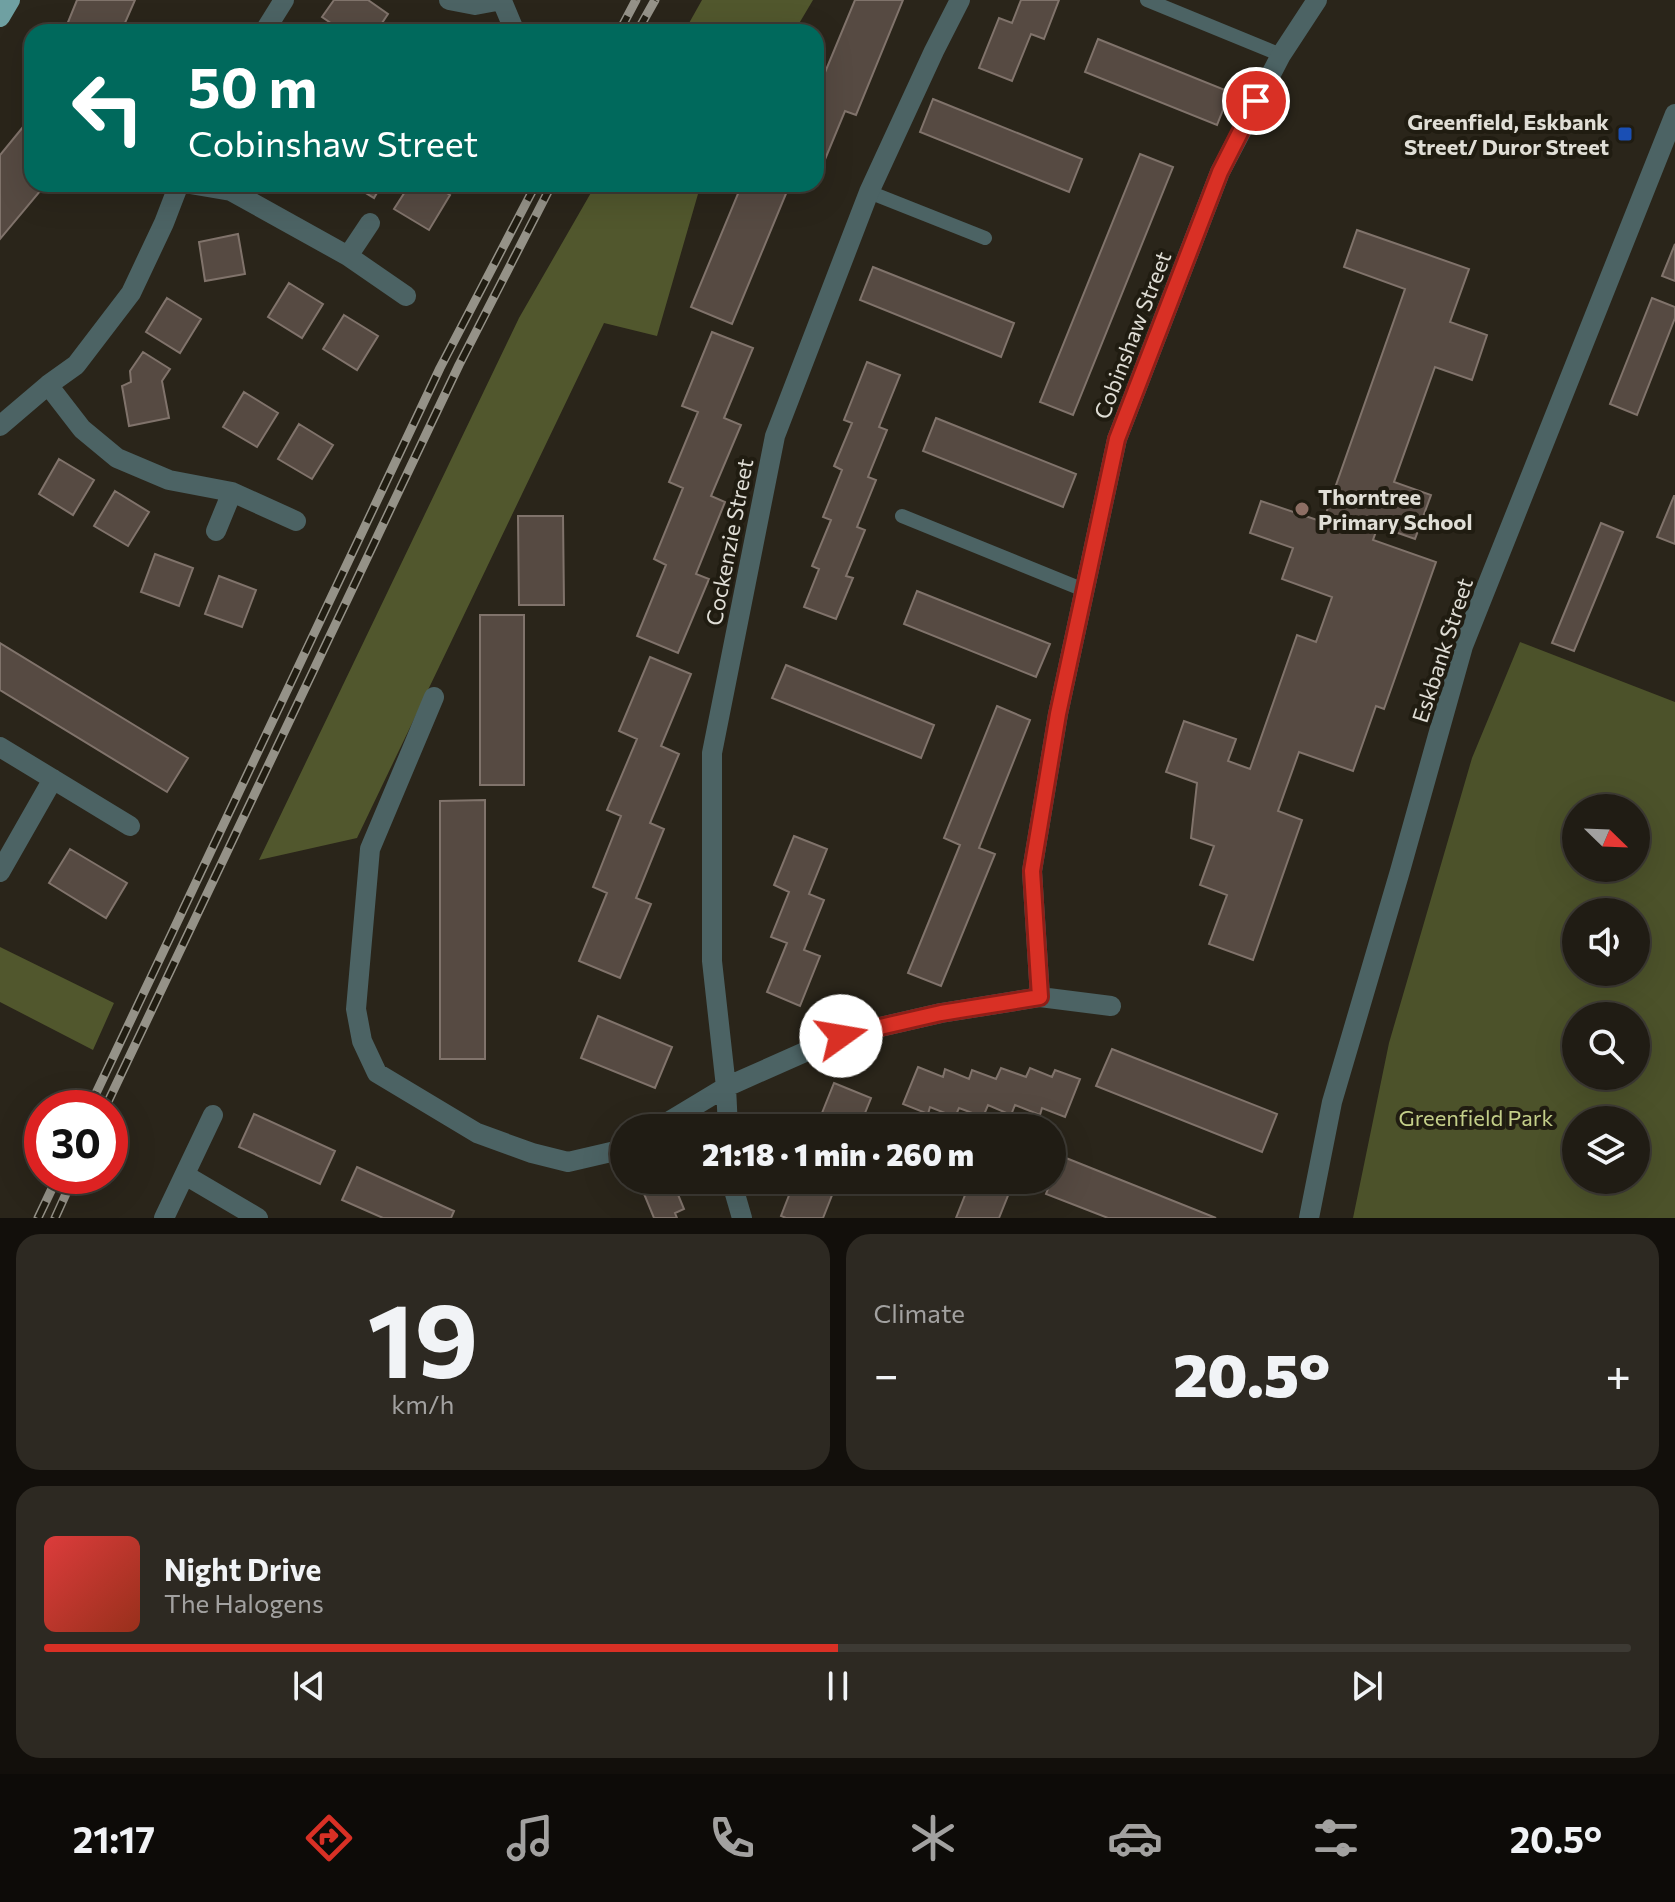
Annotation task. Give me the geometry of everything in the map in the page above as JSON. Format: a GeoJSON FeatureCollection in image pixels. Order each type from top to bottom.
{"type":"FeatureCollection","features":[{"type":"Feature","properties":{"kind":"main road"},"geometry":{"type":"LineString","coordinates":[[0,17],[10,0]]}},
{"type":"Feature","properties":{"kind":"street"},"geometry":{"type":"LineString","coordinates":[[269,24],[284,0]]}},
{"type":"Feature","properties":{"kind":"street"},"geometry":{"type":"LineString","coordinates":[[449,0],[475,5],[502,0],[512,24]]}},
{"type":"Feature","properties":{"kind":"street","name":"Cockenzie Street"},"geometry":{"type":"LineString","coordinates":[[727,1114],[712,961],[712,753],[775,436],[869,192],[960,0]]}},
{"type":"Feature","properties":{"kind":"street","name":"Cobinshaw Street"},"geometry":{"type":"LineString","coordinates":[[1040,997],[1032,871],[1058,714],[1117,439],[1220,172],[1281,55],[1317,0]]}},
{"type":"Feature","properties":{"kind":"street","name":"Eskbank Street"},"geometry":{"type":"LineString","coordinates":[[1309,1218],[1332,1102],[1463,646],[1675,114]]}},
{"type":"Feature","properties":{"kind":"street"},"geometry":{"type":"LineString","coordinates":[[0,426],[76,365],[131,293],[176,192]]}},
{"type":"Feature","properties":{"kind":"street"},"geometry":{"type":"LineString","coordinates":[[233,192],[348,256],[406,296]]}},
{"type":"Feature","properties":{"kind":"street"},"geometry":{"type":"LineString","coordinates":[[348,256],[370,223]]}},
{"type":"Feature","properties":{"kind":"street"},"geometry":{"type":"LineString","coordinates":[[48,385],[82,429],[117,458],[169,480],[232,492],[296,521]]}},
{"type":"Feature","properties":{"kind":"street"},"geometry":{"type":"LineString","coordinates":[[216,531],[232,492]]}},
{"type":"Feature","properties":{"kind":"street"},"geometry":{"type":"LineString","coordinates":[[434,697],[370,849],[356,1009],[362,1041],[377,1073],[477,1133],[568,1162],[610,1152]]}},
{"type":"Feature","properties":{"kind":"street"},"geometry":{"type":"LineString","coordinates":[[0,747],[130,826]]}},
{"type":"Feature","properties":{"kind":"street"},"geometry":{"type":"LineString","coordinates":[[0,872],[53,779]]}},
{"type":"Feature","properties":{"kind":"street"},"geometry":{"type":"LineString","coordinates":[[681,1114],[726,1087],[841,1036],[941,1013],[1040,997],[1111,1006]]}},
{"type":"Feature","properties":{"kind":"street"},"geometry":{"type":"LineString","coordinates":[[164,1218],[213,1115]]}},
{"type":"Feature","properties":{"kind":"street"},"geometry":{"type":"LineString","coordinates":[[185,1175],[258,1218]]}},
{"type":"Feature","properties":{"kind":"street"},"geometry":{"type":"LineString","coordinates":[[735,1194],[742,1218]]}},
{"type":"Feature","properties":{"kind":"lane"},"geometry":{"type":"LineString","coordinates":[[1147,0],[1281,55]]}},
{"type":"Feature","properties":{"kind":"lane"},"geometry":{"type":"LineString","coordinates":[[869,192],[985,238]]}},
{"type":"Feature","properties":{"kind":"lane"},"geometry":{"type":"LineString","coordinates":[[902,516],[1084,590]]}},
{"type":"Feature","properties":{"kind":"green space"},"geometry":{"type":"Polygon","coordinates":[[[702,0],[813,0],[799,24],[688,24],[702,0]]]}},
{"type":"Feature","properties":{"kind":"green space"},"geometry":{"type":"Polygon","coordinates":[[[591,192],[699,192],[657,336],[604,323],[357,838],[259,860],[519,318],[591,192]]]}},
{"type":"Feature","properties":{"kind":"green space","name":"Greenfield Park"},"geometry":{"type":"Polygon","coordinates":[[[1520,642],[1675,702],[1675,1218],[1353,1218],[1389,1043],[1472,758],[1520,642]]]}},
{"type":"Feature","properties":{"kind":"green space"},"geometry":{"type":"Polygon","coordinates":[[[0,947],[114,1003],[93,1050],[0,1002],[0,947]]]}},
{"type":"Feature","properties":{"kind":"building"},"geometry":{"type":"Polygon","coordinates":[[[77,0],[135,0],[124,24],[67,24],[77,0]]]}},
{"type":"Feature","properties":{"kind":"building"},"geometry":{"type":"Polygon","coordinates":[[[334,0],[368,0],[388,14],[381,24],[332,24],[322,17],[334,0]]]}},
{"type":"Feature","properties":{"kind":"building"},"geometry":{"type":"Polygon","coordinates":[[[855,0],[903,0],[856,115],[845,111],[824,162],[824,75],[855,0]]]}},
{"type":"Feature","properties":{"kind":"building"},"geometry":{"type":"Polygon","coordinates":[[[1021,0],[1059,0],[1044,39],[1031,34],[1012,81],[979,68],[999,18],[1012,23],[1021,0]]]}},
{"type":"Feature","properties":{"kind":"building"},"geometry":{"type":"Polygon","coordinates":[[[1098,39],[1230,92],[1217,125],[1085,72],[1098,39]]]}},
{"type":"Feature","properties":{"kind":"building"},"geometry":{"type":"Polygon","coordinates":[[[933,99],[1082,159],[1069,192],[920,132],[933,99]]]}},
{"type":"Feature","properties":{"kind":"building"},"geometry":{"type":"Polygon","coordinates":[[[24,128],[24,192],[39,192],[0,239],[0,155],[24,128]]]}},
{"type":"Feature","properties":{"kind":"building"},"geometry":{"type":"Polygon","coordinates":[[[1140,154],[1173,167],[1073,415],[1040,402],[1140,154]]]}},
{"type":"Feature","properties":{"kind":"building"},"geometry":{"type":"Polygon","coordinates":[[[405,192],[445,192],[450,195],[429,230],[394,209],[405,192]]]}},
{"type":"Feature","properties":{"kind":"building"},"geometry":{"type":"Polygon","coordinates":[[[739,192],[787,192],[732,324],[691,307],[739,192]]]}},
{"type":"Feature","properties":{"kind":"building"},"geometry":{"type":"Polygon","coordinates":[[[1357,230],[1469,269],[1450,322],[1487,335],[1472,380],[1435,367],[1394,482],[1431,495],[1415,539],[1378,526],[1373,540],[1436,562],[1384,709],[1376,706],[1353,771],[1299,752],[1278,811],[1302,820],[1253,960],[1209,944],[1227,895],[1200,885],[1214,846],[1191,838],[1197,783],[1166,772],[1184,721],[1236,739],[1228,761],[1250,769],[1297,635],[1316,642],[1332,597],[1282,579],[1293,548],[1250,533],[1261,501],[1323,522],[1405,289],[1344,267],[1357,230]]]}},
{"type":"Feature","properties":{"kind":"building"},"geometry":{"type":"Polygon","coordinates":[[[238,234],[245,274],[205,281],[199,242],[238,234]]]}},
{"type":"Feature","properties":{"kind":"building"},"geometry":{"type":"Polygon","coordinates":[[[1675,244],[1675,281],[1662,276],[1675,244]]]}},
{"type":"Feature","properties":{"kind":"building"},"geometry":{"type":"Polygon","coordinates":[[[873,267],[1014,323],[1001,357],[860,300],[873,267]]]}},
{"type":"Feature","properties":{"kind":"building"},"geometry":{"type":"Polygon","coordinates":[[[289,283],[323,304],[302,338],[268,317],[289,283]]]}},
{"type":"Feature","properties":{"kind":"building"},"geometry":{"type":"Polygon","coordinates":[[[167,298],[201,319],[180,353],[146,332],[167,298]]]}},
{"type":"Feature","properties":{"kind":"building"},"geometry":{"type":"Polygon","coordinates":[[[1652,298],[1675,307],[1675,318],[1637,415],[1610,404],[1652,298]]]}},
{"type":"Feature","properties":{"kind":"building"},"geometry":{"type":"Polygon","coordinates":[[[344,315],[378,336],[357,370],[323,349],[344,315]]]}},
{"type":"Feature","properties":{"kind":"building"},"geometry":{"type":"Polygon","coordinates":[[[712,332],[753,348],[724,418],[741,425],[711,496],[725,502],[696,574],[709,579],[678,653],[637,636],[666,565],[654,559],[683,488],[669,482],[698,412],[682,406],[712,332]]]}},
{"type":"Feature","properties":{"kind":"building"},"geometry":{"type":"Polygon","coordinates":[[[143,352],[170,369],[162,381],[169,418],[129,426],[122,386],[131,382],[130,371],[143,352]]]}},
{"type":"Feature","properties":{"kind":"building"},"geometry":{"type":"Polygon","coordinates":[[[867,362],[900,375],[879,427],[887,430],[868,477],[876,480],[857,527],[865,530],[846,576],[853,578],[836,619],[804,607],[819,569],[812,566],[831,520],[823,517],[842,470],[834,466],[852,423],[844,420],[867,362]]]}},
{"type":"Feature","properties":{"kind":"building"},"geometry":{"type":"Polygon","coordinates":[[[244,392],[278,413],[257,447],[223,427],[244,392]]]}},
{"type":"Feature","properties":{"kind":"building"},"geometry":{"type":"Polygon","coordinates":[[[936,418],[1076,474],[1063,507],[923,451],[936,418]]]}},
{"type":"Feature","properties":{"kind":"building"},"geometry":{"type":"Polygon","coordinates":[[[299,424],[333,445],[312,479],[278,459],[299,424]]]}},
{"type":"Feature","properties":{"kind":"building"},"geometry":{"type":"Polygon","coordinates":[[[59,459],[94,480],[73,515],[39,494],[59,459]]]}},
{"type":"Feature","properties":{"kind":"building"},"geometry":{"type":"Polygon","coordinates":[[[115,491],[149,512],[128,546],[94,526],[115,491]]]}},
{"type":"Feature","properties":{"kind":"building"},"geometry":{"type":"Polygon","coordinates":[[[1675,496],[1675,544],[1657,537],[1675,496]]]}},
{"type":"Feature","properties":{"kind":"building"},"geometry":{"type":"Polygon","coordinates":[[[518,516],[563,516],[564,605],[519,605],[518,516]]]}},
{"type":"Feature","properties":{"kind":"building"},"geometry":{"type":"Polygon","coordinates":[[[1601,523],[1623,532],[1574,651],[1552,643],[1601,523]]]}},
{"type":"Feature","properties":{"kind":"building"},"geometry":{"type":"Polygon","coordinates":[[[155,554],[193,568],[179,606],[141,592],[155,554]]]}},
{"type":"Feature","properties":{"kind":"building"},"geometry":{"type":"Polygon","coordinates":[[[219,576],[256,590],[242,627],[205,614],[219,576]]]}},
{"type":"Feature","properties":{"kind":"building"},"geometry":{"type":"Polygon","coordinates":[[[917,591],[1050,644],[1036,677],[904,624],[917,591]]]}},
{"type":"Feature","properties":{"kind":"building"},"geometry":{"type":"Polygon","coordinates":[[[480,615],[524,615],[524,785],[480,785],[480,615]]]}},
{"type":"Feature","properties":{"kind":"building"},"geometry":{"type":"Polygon","coordinates":[[[0,643],[188,758],[167,792],[0,690],[0,643]]]}},
{"type":"Feature","properties":{"kind":"building"},"geometry":{"type":"Polygon","coordinates":[[[650,657],[691,674],[661,746],[679,754],[650,823],[664,829],[636,898],[651,904],[620,978],[579,961],[607,893],[593,887],[621,816],[607,810],[637,739],[619,731],[650,657]]]}},
{"type":"Feature","properties":{"kind":"building"},"geometry":{"type":"Polygon","coordinates":[[[786,665],[934,725],[921,758],[772,698],[786,665]]]}},
{"type":"Feature","properties":{"kind":"building"},"geometry":{"type":"Polygon","coordinates":[[[997,706],[1030,720],[979,848],[995,854],[941,986],[908,973],[960,845],[944,838],[997,706]]]}},
{"type":"Feature","properties":{"kind":"building"},"geometry":{"type":"Polygon","coordinates":[[[485,800],[485,1059],[440,1059],[440,801],[485,800]]]}},
{"type":"Feature","properties":{"kind":"building"},"geometry":{"type":"Polygon","coordinates":[[[794,836],[827,849],[809,894],[824,900],[804,950],[820,956],[800,1006],[767,992],[787,943],[771,937],[789,892],[774,885],[794,836]]]}},
{"type":"Feature","properties":{"kind":"building"},"geometry":{"type":"Polygon","coordinates":[[[70,849],[127,883],[106,918],[49,883],[70,849]]]}},
{"type":"Feature","properties":{"kind":"building"},"geometry":{"type":"Polygon","coordinates":[[[598,1016],[672,1047],[655,1088],[581,1058],[598,1016]]]}},
{"type":"Feature","properties":{"kind":"building"},"geometry":{"type":"Polygon","coordinates":[[[1112,1049],[1277,1114],[1262,1152],[1096,1086],[1112,1049]]]}},
{"type":"Feature","properties":{"kind":"building"},"geometry":{"type":"Polygon","coordinates":[[[918,1067],[943,1077],[945,1069],[969,1079],[972,1070],[996,1079],[1001,1068],[1026,1077],[1030,1068],[1052,1077],[1055,1070],[1080,1079],[1066,1114],[1042,1108],[1038,1114],[1015,1105],[1011,1114],[988,1105],[984,1114],[959,1108],[956,1114],[948,1114],[930,1107],[928,1114],[903,1104],[918,1067]]]}},
{"type":"Feature","properties":{"kind":"building"},"geometry":{"type":"Polygon","coordinates":[[[834,1083],[871,1098],[865,1114],[822,1114],[834,1083]]]}},
{"type":"Feature","properties":{"kind":"building"},"geometry":{"type":"Polygon","coordinates":[[[254,1114],[335,1151],[320,1184],[239,1147],[254,1114]]]}},
{"type":"Feature","properties":{"kind":"building"},"geometry":{"type":"Polygon","coordinates":[[[1066,1158],[1216,1218],[1108,1218],[1046,1194],[1066,1194],[1066,1158]]]}},
{"type":"Feature","properties":{"kind":"building"},"geometry":{"type":"Polygon","coordinates":[[[357,1167],[454,1211],[451,1218],[383,1218],[342,1200],[357,1167]]]}},
{"type":"Feature","properties":{"kind":"building"},"geometry":{"type":"Polygon","coordinates":[[[644,1194],[678,1194],[684,1209],[675,1213],[677,1218],[654,1218],[644,1194]]]}},
{"type":"Feature","properties":{"kind":"building"},"geometry":{"type":"Polygon","coordinates":[[[790,1194],[832,1194],[823,1218],[781,1216],[790,1194]]]}},
{"type":"Feature","properties":{"kind":"building"},"geometry":{"type":"Polygon","coordinates":[[[965,1194],[1009,1194],[999,1218],[956,1218],[965,1194]]]}},
{"type":"Feature","properties":{"kind":"railway"},"geometry":{"type":"LineString","coordinates":[[623,24],[636,0]]}},
{"type":"Feature","properties":{"kind":"railway"},"geometry":{"type":"LineString","coordinates":[[642,24],[655,0]]}},
{"type":"Feature","properties":{"kind":"railway"},"geometry":{"type":"LineString","coordinates":[[98,1090],[440,368],[532,192]]}},
{"type":"Feature","properties":{"kind":"railway"},"geometry":{"type":"LineString","coordinates":[[114,1090],[459,365],[548,192]]}},
{"type":"Feature","properties":{"kind":"railway"},"geometry":{"type":"LineString","coordinates":[[38,1218],[49,1194]]}},
{"type":"Feature","properties":{"kind":"railway"},"geometry":{"type":"LineString","coordinates":[[55,1218],[66,1194]]}},
{"type":"Feature","properties":{"kind":"place","name":"Greenfield, Eskbank Street/ Duror Street"},"geometry":{"type":"Point","coordinates":[1625,134]}},
{"type":"Feature","properties":{"kind":"place","name":"Thorntree Primary School"},"geometry":{"type":"Point","coordinates":[1302,509]}},
{"type":"Feature","properties":{"kind":"route"},"geometry":{"type":"LineString","coordinates":[[841,1036],[941,1013],[1040,997],[1032,871],[1058,714],[1117,439],[1220,172],[1256,101]]}}]}
